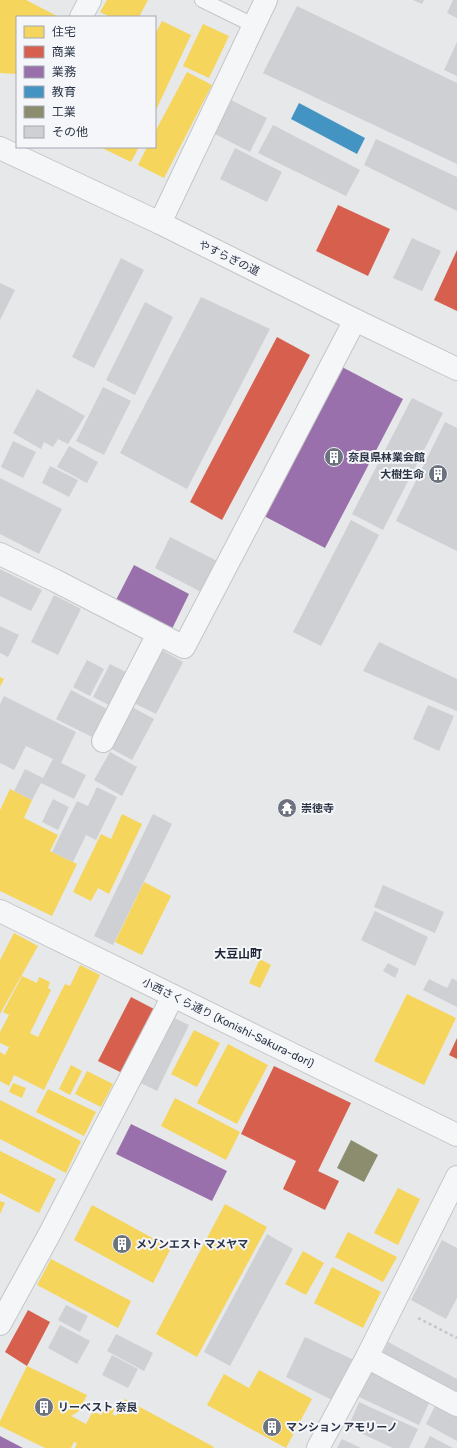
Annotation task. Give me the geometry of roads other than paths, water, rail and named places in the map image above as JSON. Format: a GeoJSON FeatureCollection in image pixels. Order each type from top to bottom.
{"type":"FeatureCollection","features":[{"type":"Feature","properties":{"kind":"street"},"geometry":{"type":"LineString","coordinates":[[82,16],[90,0]]}},
{"type":"Feature","properties":{"kind":"street"},"geometry":{"type":"LineString","coordinates":[[160,223],[266,0]]}},
{"type":"Feature","properties":{"kind":"street","name":"やすらぎの道"},"geometry":{"type":"LineString","coordinates":[[9,147],[355,320],[457,369]]}},
{"type":"Feature","properties":{"kind":"street"},"geometry":{"type":"LineString","coordinates":[[0,554],[184,647],[355,320]]}},
{"type":"Feature","properties":{"kind":"street"},"geometry":{"type":"LineString","coordinates":[[104,741],[158,634]]}},
{"type":"Feature","properties":{"kind":"street","name":"小西さくら通り (Konishi-Sakura-dori)"},"geometry":{"type":"LineString","coordinates":[[0,911],[457,1135]]}},
{"type":"Feature","properties":{"kind":"street"},"geometry":{"type":"LineString","coordinates":[[0,1324],[50,1235],[173,996]]}},
{"type":"Feature","properties":{"kind":"street"},"geometry":{"type":"LineString","coordinates":[[318,1448],[367,1358],[457,1177]]}},
{"type":"Feature","properties":{"kind":"street"},"geometry":{"type":"LineString","coordinates":[[367,1358],[457,1405]]}},
{"type":"Feature","properties":{"kind":"lane"},"geometry":{"type":"LineString","coordinates":[[202,0],[253,25]]}},
{"type":"Feature","properties":{"kind":"place","name":"奈良県林業会館"},"geometry":{"type":"Point","coordinates":[334,457]}},
{"type":"Feature","properties":{"kind":"place","name":"大樹生命"},"geometry":{"type":"Point","coordinates":[438,474]}},
{"type":"Feature","properties":{"kind":"place","name":"崇徳寺"},"geometry":{"type":"Point","coordinates":[287,808]}},
{"type":"Feature","properties":{"kind":"place","name":"メゾンエスト マメヤマ"},"geometry":{"type":"Point","coordinates":[122,1244]}},
{"type":"Feature","properties":{"kind":"place","name":"リーベスト 奈良"},"geometry":{"type":"Point","coordinates":[44,1407]}},
{"type":"Feature","properties":{"kind":"place","name":"マンション アモリーノ"},"geometry":{"type":"Point","coordinates":[272,1427]}},
{"type":"Feature","properties":{"kind":"district","name":"大豆山町"},"geometry":{"type":"Point","coordinates":[238,954]}}]}
